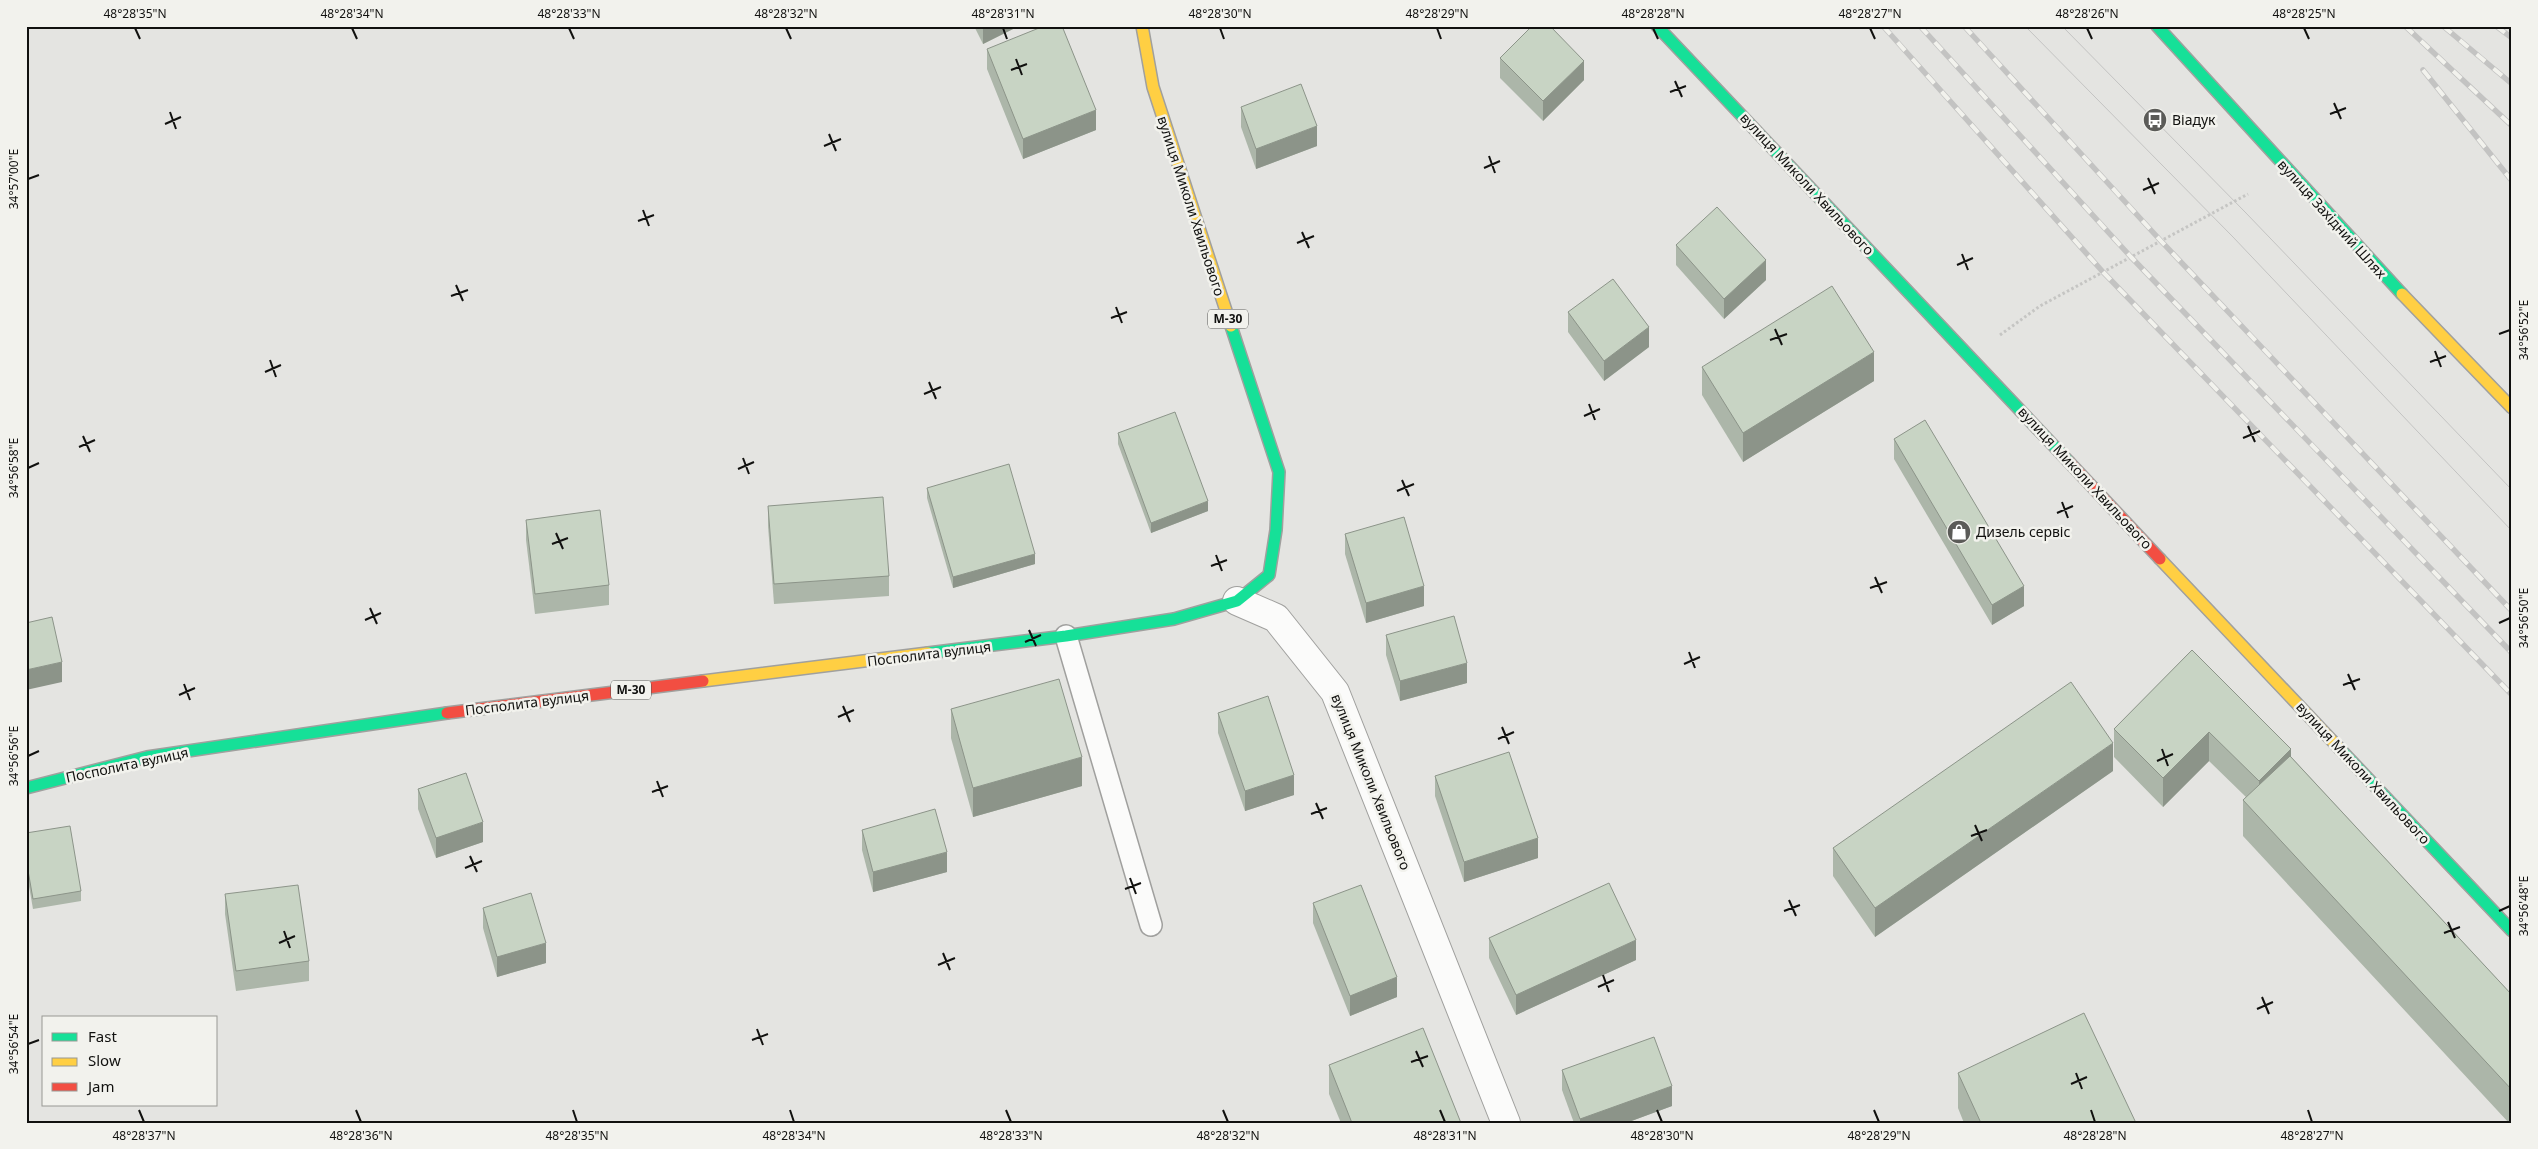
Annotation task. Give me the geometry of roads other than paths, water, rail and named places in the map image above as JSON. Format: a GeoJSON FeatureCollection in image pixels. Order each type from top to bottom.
{"type":"FeatureCollection","features":[{"type":"Feature","properties":{"kind":"main road","name":"вулиця Миколи Хвильового"},"geometry":{"type":"LineString","coordinates":[[1142,26],[1153,87],[1279,472],[1276,530],[1269,575],[1237,601]]}},
{"type":"Feature","properties":{"kind":"main road","name":"вулиця Миколи Хвильового"},"geometry":{"type":"LineString","coordinates":[[1657,26],[2512,931]]}},
{"type":"Feature","properties":{"kind":"main road","name":"вулиця Західний Шлях"},"geometry":{"type":"LineString","coordinates":[[2157,26],[2409,302],[2512,408]]}},
{"type":"Feature","properties":{"kind":"main road","name":"Посполита вулиця"},"geometry":{"type":"LineString","coordinates":[[26,788],[147,757],[359,724],[1066,636],[1174,619],[1237,601]]}},
{"type":"Feature","properties":{"kind":"street","name":"вулиця Миколи Хвильового"},"geometry":{"type":"LineString","coordinates":[[1237,601],[1276,618],[1335,692],[1506,1123]]}},
{"type":"Feature","properties":{"kind":"lane"},"geometry":{"type":"LineString","coordinates":[[1066,636],[1152,925]]}},
{"type":"Feature","properties":{"kind":"tram line"},"geometry":{"type":"LineString","coordinates":[[2025,26],[2233,237],[2512,531]]}},
{"type":"Feature","properties":{"kind":"tram line"},"geometry":{"type":"LineString","coordinates":[[2062,26],[2246,213],[2512,490]]}},
{"type":"Feature","properties":{"kind":"railway"},"geometry":{"type":"LineString","coordinates":[[1883,26],[2103,272],[2512,695]]}},
{"type":"Feature","properties":{"kind":"railway"},"geometry":{"type":"LineString","coordinates":[[1920,26],[2131,257],[2512,653]]}},
{"type":"Feature","properties":{"kind":"railway"},"geometry":{"type":"LineString","coordinates":[[1964,26],[2161,241],[2512,611]]}},
{"type":"Feature","properties":{"kind":"railway"},"geometry":{"type":"LineString","coordinates":[[2405,26],[2512,126]]}},
{"type":"Feature","properties":{"kind":"railway"},"geometry":{"type":"LineString","coordinates":[[2443,26],[2512,84]]}},
{"type":"Feature","properties":{"kind":"railway"},"geometry":{"type":"LineString","coordinates":[[2496,26],[2512,38]]}},
{"type":"Feature","properties":{"kind":"railway"},"geometry":{"type":"LineString","coordinates":[[2423,70],[2512,181]]}},
{"type":"Feature","properties":{"kind":"place","name":"Віадук"},"geometry":{"type":"Point","coordinates":[2155,120]}},
{"type":"Feature","properties":{"kind":"place","name":"Дизель сервіс"},"geometry":{"type":"Point","coordinates":[1959,532]}}]}
